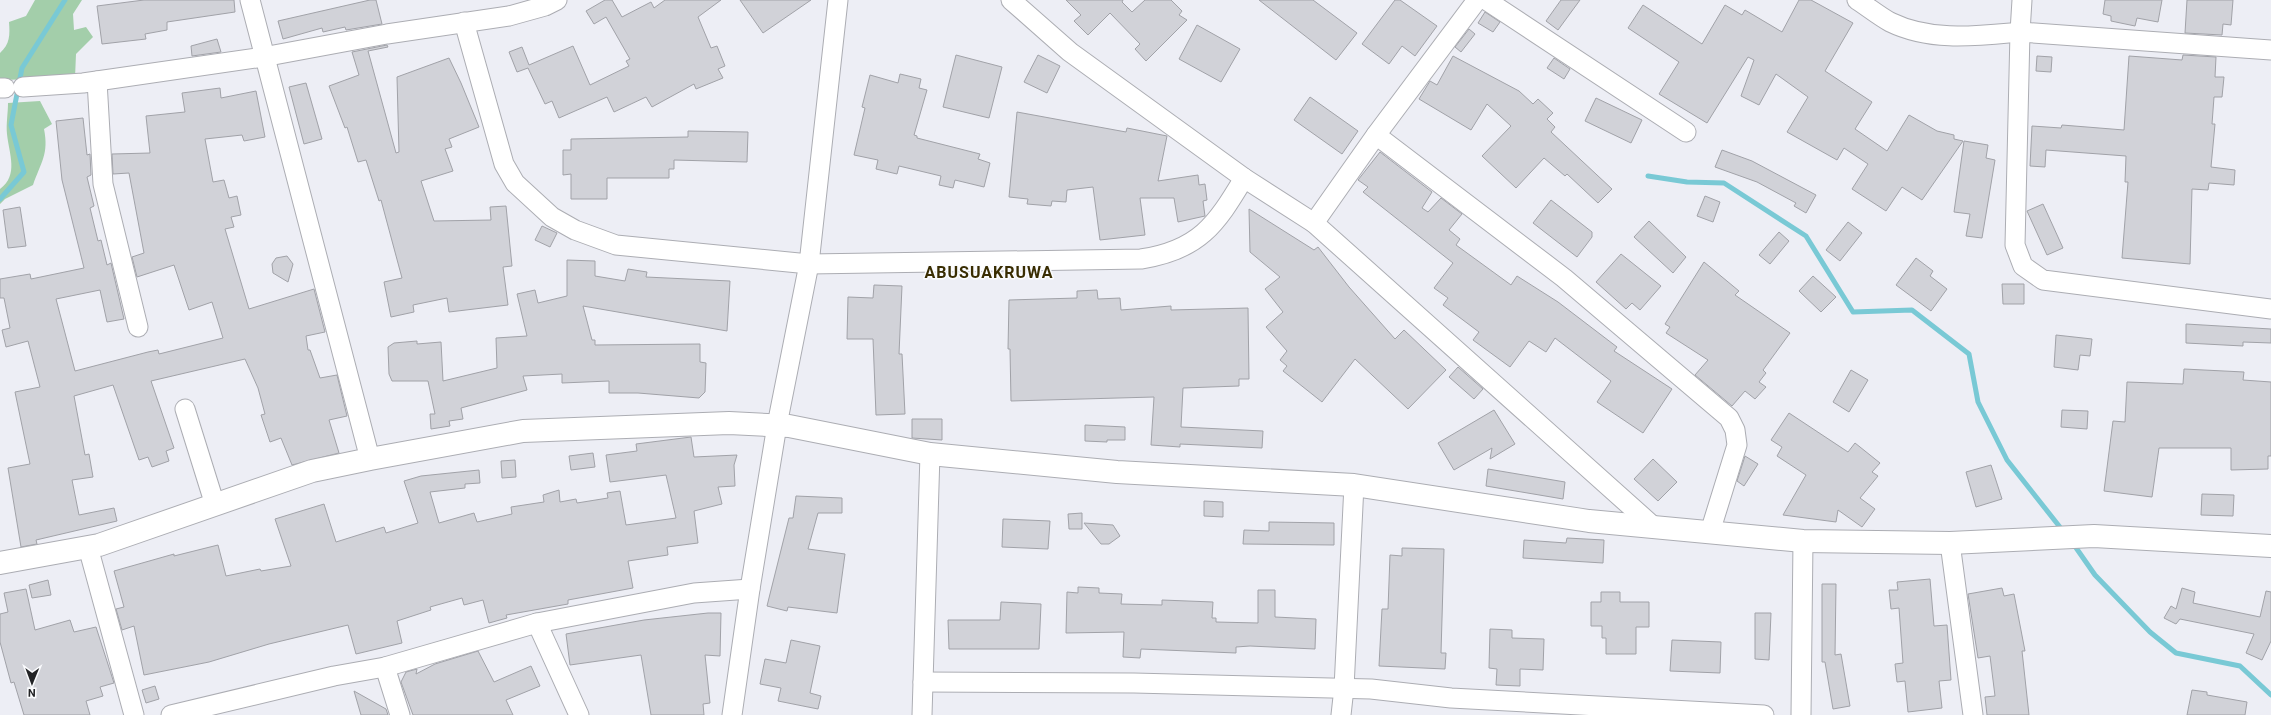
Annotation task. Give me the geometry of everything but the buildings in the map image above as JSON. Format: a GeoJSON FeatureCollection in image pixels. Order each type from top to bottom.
{"type":"FeatureCollection","features":[{"type":"Feature","properties":{"kind":"street"},"geometry":{"type":"LineString","coordinates":[[250,0],[263,57],[370,459]]}},
{"type":"Feature","properties":{"kind":"street"},"geometry":{"type":"LineString","coordinates":[[23,87],[97,81],[263,57],[464,22],[509,16],[545,6],[557,0]]}},
{"type":"Feature","properties":{"kind":"street"},"geometry":{"type":"LineString","coordinates":[[732,715],[750,589],[777,425],[809,264],[838,0]]}},
{"type":"Feature","properties":{"kind":"street"},"geometry":{"type":"LineString","coordinates":[[1011,0],[1070,52],[1244,178],[1314,224],[1654,528]]}},
{"type":"Feature","properties":{"kind":"street"},"geometry":{"type":"LineString","coordinates":[[1314,224],[1376,135],[1477,0]]}},
{"type":"Feature","properties":{"kind":"street"},"geometry":{"type":"LineString","coordinates":[[1486,0],[1686,132]]}},
{"type":"Feature","properties":{"kind":"street"},"geometry":{"type":"LineString","coordinates":[[1857,0],[1890,22],[1920,33],[1951,36],[2020,32],[2271,50]]}},
{"type":"Feature","properties":{"kind":"street"},"geometry":{"type":"LineString","coordinates":[[2022,0],[2015,245],[2023,266],[2043,280],[2271,309]]}},
{"type":"Feature","properties":{"kind":"street"},"geometry":{"type":"LineString","coordinates":[[464,22],[504,164],[514,183],[552,217],[575,230],[616,245],[809,264],[1142,259],[1160,256],[1182,249],[1214,224],[1244,178]]}},
{"type":"Feature","properties":{"kind":"street"},"geometry":{"type":"LineString","coordinates":[[97,81],[103,184],[138,327]]}},
{"type":"Feature","properties":{"kind":"street"},"geometry":{"type":"LineString","coordinates":[[1376,135],[1564,278],[1729,418],[1735,430],[1737,445],[1710,532]]}},
{"type":"Feature","properties":{"kind":"street"},"geometry":{"type":"LineString","coordinates":[[185,409],[215,505]]}},
{"type":"Feature","properties":{"kind":"street"},"geometry":{"type":"LineString","coordinates":[[0,563],[88,547],[312,471],[370,459],[523,431],[729,424],[777,425],[930,454],[1117,472],[1354,485],[1589,521],[1803,541],[1950,543],[2094,536],[2271,546]]}},
{"type":"Feature","properties":{"kind":"street"},"geometry":{"type":"LineString","coordinates":[[922,715],[930,454]]}},
{"type":"Feature","properties":{"kind":"street"},"geometry":{"type":"LineString","coordinates":[[1341,715],[1344,688],[1354,485]]}},
{"type":"Feature","properties":{"kind":"street"},"geometry":{"type":"LineString","coordinates":[[1801,715],[1803,541]]}},
{"type":"Feature","properties":{"kind":"street"},"geometry":{"type":"LineString","coordinates":[[1950,543],[1974,715]]}},
{"type":"Feature","properties":{"kind":"street"},"geometry":{"type":"LineString","coordinates":[[88,547],[134,715]]}},
{"type":"Feature","properties":{"kind":"street"},"geometry":{"type":"LineString","coordinates":[[171,715],[201,712],[334,676],[384,667],[537,623],[694,593],[750,589]]}},
{"type":"Feature","properties":{"kind":"street"},"geometry":{"type":"LineString","coordinates":[[537,623],[579,715]]}},
{"type":"Feature","properties":{"kind":"street"},"geometry":{"type":"LineString","coordinates":[[384,667],[400,715]]}},
{"type":"Feature","properties":{"kind":"street"},"geometry":{"type":"LineString","coordinates":[[923,682],[1142,683],[1344,688],[1451,698],[1764,715]]}},
{"type":"Feature","properties":{"kind":"green space"},"geometry":{"type":"Polygon","coordinates":[[[35,0],[82,0],[73,14],[74,30],[86,27],[93,37],[76,54],[75,78],[0,80],[0,53],[8,43],[9,22],[26,16],[35,0]]]}},
{"type":"Feature","properties":{"kind":"green space"},"geometry":{"type":"Polygon","coordinates":[[[40,101],[52,124],[44,129],[46,145],[45,152],[33,185],[5,199],[0,204],[0,189],[6,183],[11,171],[11,156],[7,130],[8,103],[40,101]]]}},
{"type":"Feature","properties":{"kind":"waterway"},"geometry":{"type":"LineString","coordinates":[[0,199],[24,172],[11,125],[22,68],[65,0]]}},
{"type":"Feature","properties":{"kind":"waterway"},"geometry":{"type":"LineString","coordinates":[[1648,176],[1687,182],[1724,183],[1806,236],[1853,312],[1912,310],[1969,354],[1978,402],[2007,460],[2063,531]]}},
{"type":"Feature","properties":{"kind":"waterway"},"geometry":{"type":"LineString","coordinates":[[2072,542],[2095,575],[2150,632],[2176,653],[2240,666],[2271,695]]}},
{"type":"Feature","properties":{"kind":"district","name":"ABUSUAKRUWA"},"geometry":{"type":"Point","coordinates":[989,272]}}]}
